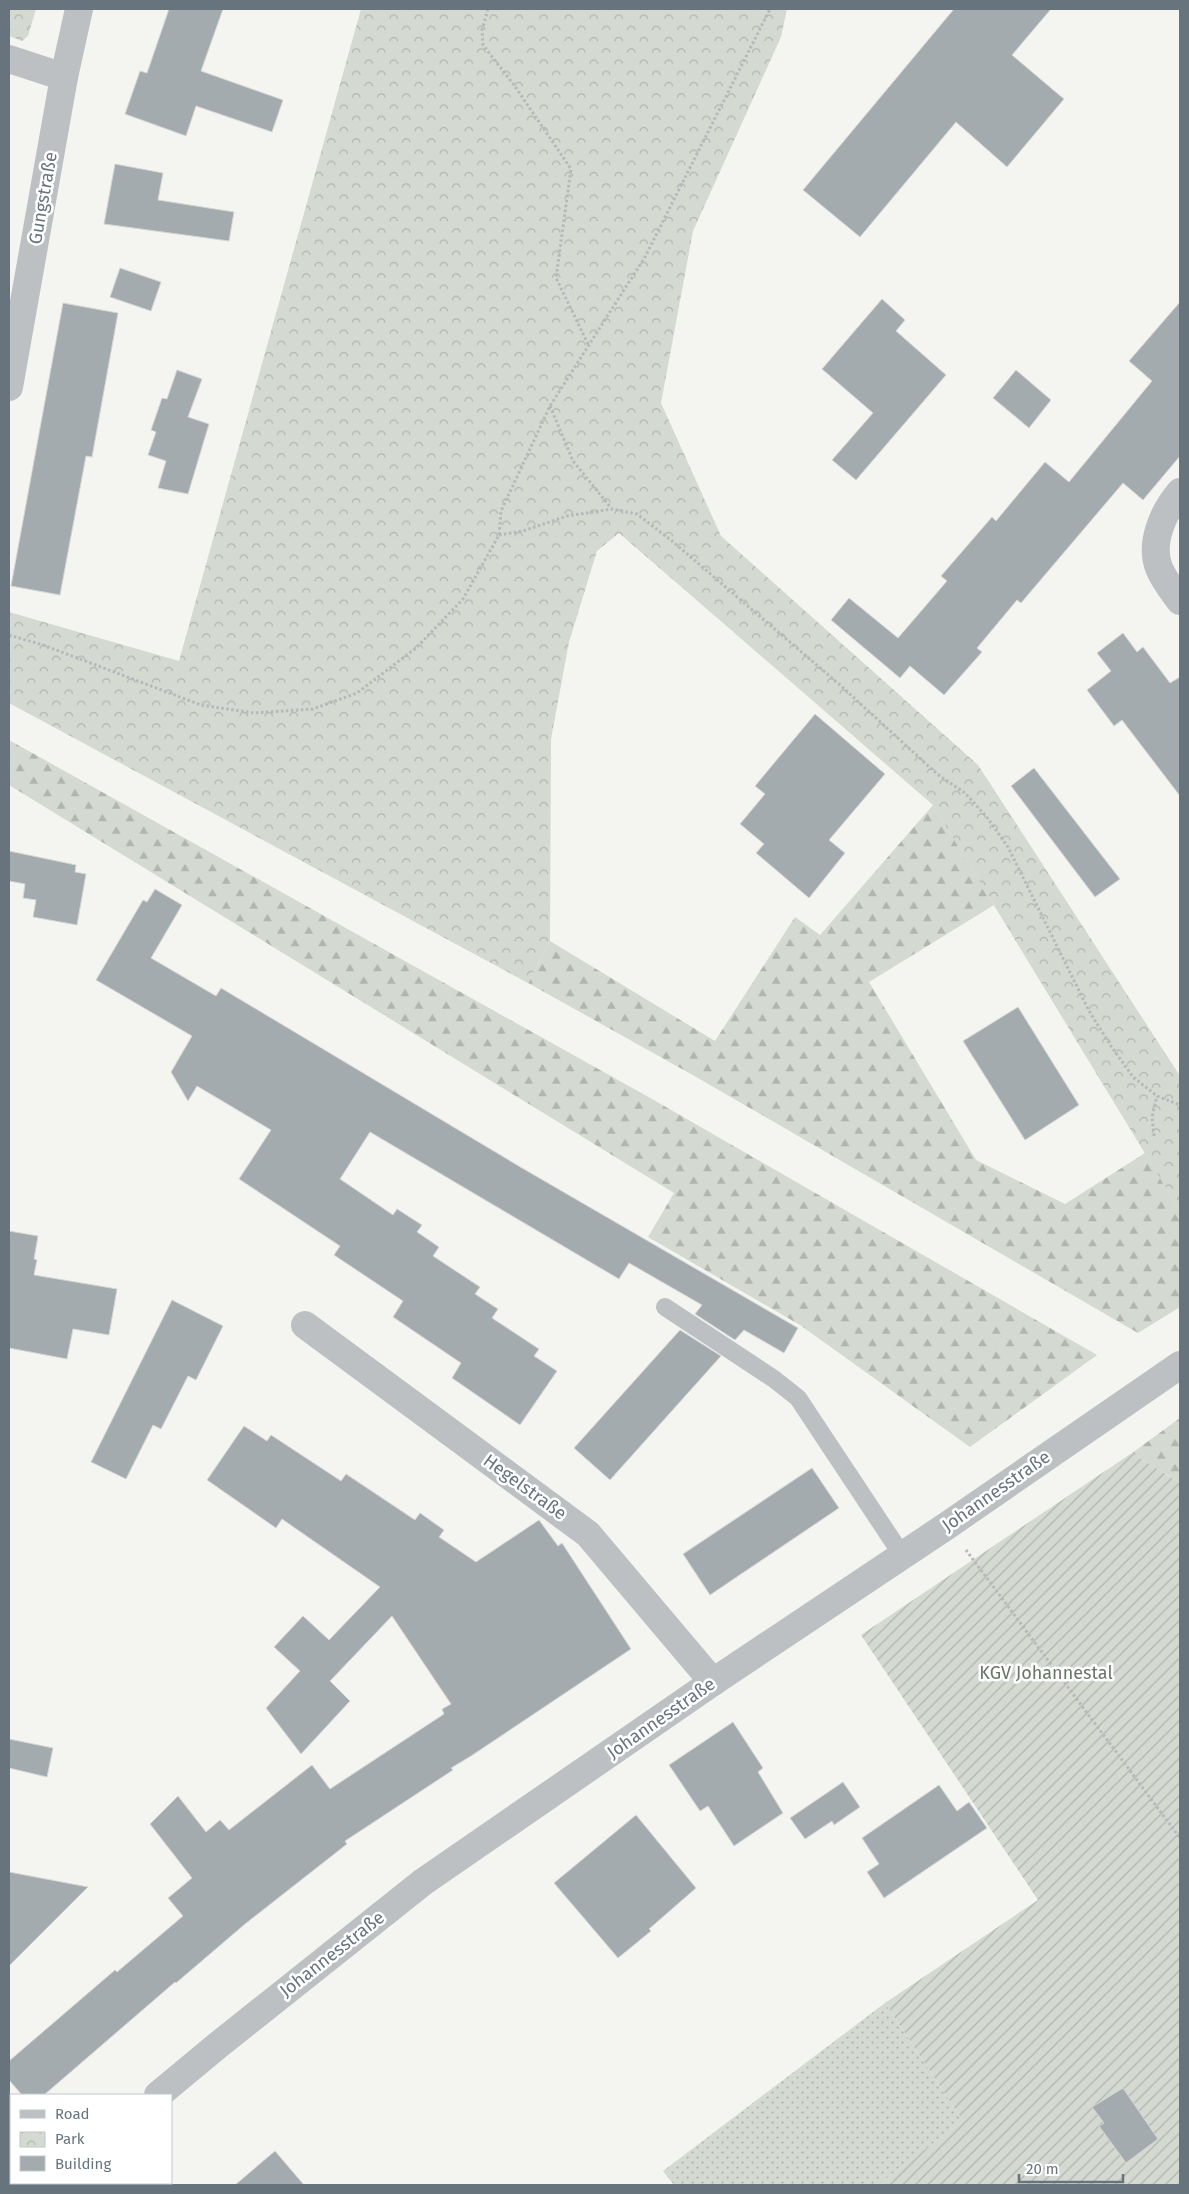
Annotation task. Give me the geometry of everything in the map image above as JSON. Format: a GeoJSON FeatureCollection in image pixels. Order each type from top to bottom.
{"type":"FeatureCollection","features":[{"type":"Feature","properties":{"kind":"street","name":"Gungstraße"},"geometry":{"type":"LineString","coordinates":[[9,387],[64,77],[79,9]]}},
{"type":"Feature","properties":{"kind":"street"},"geometry":{"type":"LineString","coordinates":[[9,59],[64,77]]}},
{"type":"Feature","properties":{"kind":"street"},"geometry":{"type":"LineString","coordinates":[[1180,492],[1171,503],[1160,525],[1157,547],[1158,566],[1166,582],[1180,601]]}},
{"type":"Feature","properties":{"kind":"street","name":"Hegelstraße"},"geometry":{"type":"LineString","coordinates":[[305,1325],[588,1534],[713,1682]]}},
{"type":"Feature","properties":{"kind":"street","name":"Johannesstraße"},"geometry":{"type":"LineString","coordinates":[[159,2094],[423,1882],[713,1682],[948,1525],[1180,1365]]}},
{"type":"Feature","properties":{"kind":"lane"},"geometry":{"type":"LineString","coordinates":[[665,1306],[774,1379],[798,1398],[902,1555]]}},
{"type":"Feature","properties":{"kind":"path"},"geometry":{"type":"LineString","coordinates":[[488,9],[482,30],[483,44],[571,169],[556,278],[589,346]]}},
{"type":"Feature","properties":{"kind":"path"},"geometry":{"type":"LineString","coordinates":[[9,635],[60,651],[201,705],[254,713],[313,709],[357,693],[416,648],[463,599],[499,535],[501,511],[550,406],[645,257],[770,9]]}},
{"type":"Feature","properties":{"kind":"path"},"geometry":{"type":"LineString","coordinates":[[550,406],[573,461],[612,509]]}},
{"type":"Feature","properties":{"kind":"path"},"geometry":{"type":"LineString","coordinates":[[499,535],[523,531],[567,516],[612,509],[637,514],[672,541],[840,686],[938,774],[965,793],[1008,847],[1089,1011],[1111,1046],[1134,1077],[1157,1096],[1180,1104]]}},
{"type":"Feature","properties":{"kind":"path"},"geometry":{"type":"LineString","coordinates":[[1154,1136],[1152,1118],[1157,1096]]}},
{"type":"Feature","properties":{"kind":"path"},"geometry":{"type":"LineString","coordinates":[[948,1525],[1180,1838]]}},
{"type":"Feature","properties":{"kind":"green space"},"geometry":{"type":"Polygon","coordinates":[[[9,9],[36,9],[28,36],[22,41],[9,36],[9,9]]]}},
{"type":"Feature","properties":{"kind":"green space"},"geometry":{"type":"Polygon","coordinates":[[[361,9],[787,9],[781,37],[693,231],[661,403],[721,536],[978,765],[1180,1076],[1180,1211],[933,805],[619,533],[597,551],[569,642],[551,739],[550,941],[528,983],[9,703],[9,612],[179,661],[361,9]]]}},
{"type":"Feature","properties":{"kind":"green space"},"geometry":{"type":"Polygon","coordinates":[[[9,740],[652,1099],[1097,1355],[970,1447],[800,1325],[648,1237],[674,1193],[9,785],[9,740]]]}},
{"type":"Feature","properties":{"kind":"green space"},"geometry":{"type":"Polygon","coordinates":[[[933,805],[994,905],[869,982],[976,1160],[1065,1204],[1145,1153],[1180,1211],[1180,1307],[1138,1333],[698,1078],[528,983],[550,941],[715,1041],[795,917],[820,935],[933,805]]]}},
{"type":"Feature","properties":{"kind":"green space"},"geometry":{"type":"Polygon","coordinates":[[[1180,1418],[1180,1483],[1132,1453],[1180,1418]]]}},
{"type":"Feature","properties":{"kind":"green space","name":"KGV Johannestal"},"geometry":{"type":"Polygon","coordinates":[[[1132,1453],[1180,1483],[1180,2185],[878,2185],[963,2121],[885,2003],[1038,1900],[861,1635],[1132,1453]]]}},
{"type":"Feature","properties":{"kind":"green space"},"geometry":{"type":"Polygon","coordinates":[[[885,2003],[963,2121],[878,2185],[674,2185],[663,2171],[885,2003]]]}},
{"type":"Feature","properties":{"kind":"building"},"geometry":{"type":"Polygon","coordinates":[[[169,9],[223,9],[201,71],[283,100],[272,132],[196,106],[186,136],[125,114],[140,71],[147,73],[169,9]]]}},
{"type":"Feature","properties":{"kind":"building"},"geometry":{"type":"Polygon","coordinates":[[[954,9],[1051,9],[1012,55],[1064,99],[1007,167],[956,122],[860,237],[803,190],[954,9]]]}},
{"type":"Feature","properties":{"kind":"building"},"geometry":{"type":"Polygon","coordinates":[[[115,164],[163,173],[158,200],[234,212],[229,241],[104,224],[115,164]]]}},
{"type":"Feature","properties":{"kind":"building"},"geometry":{"type":"Polygon","coordinates":[[[120,268],[161,282],[151,311],[110,297],[120,268]]]}},
{"type":"Feature","properties":{"kind":"building"},"geometry":{"type":"Polygon","coordinates":[[[882,299],[905,320],[896,331],[946,375],[856,480],[832,460],[873,413],[822,369],[882,299]]]}},
{"type":"Feature","properties":{"kind":"building"},"geometry":{"type":"Polygon","coordinates":[[[1180,302],[1180,456],[1143,500],[1123,483],[1021,603],[1017,600],[977,648],[982,652],[944,695],[910,666],[900,678],[831,620],[849,598],[898,638],[947,581],[941,576],[992,517],[996,521],[1045,462],[1069,482],[1152,381],[1129,361],[1180,302]]]}},
{"type":"Feature","properties":{"kind":"building"},"geometry":{"type":"Polygon","coordinates":[[[63,303],[118,313],[92,457],[86,456],[60,595],[11,586],[63,303]]]}},
{"type":"Feature","properties":{"kind":"building"},"geometry":{"type":"Polygon","coordinates":[[[177,370],[202,379],[188,417],[209,424],[188,494],[158,488],[166,461],[148,455],[156,432],[151,430],[162,398],[167,399],[177,370]]]}},
{"type":"Feature","properties":{"kind":"building"},"geometry":{"type":"Polygon","coordinates":[[[1016,370],[1051,400],[1029,428],[993,398],[1016,370]]]}},
{"type":"Feature","properties":{"kind":"building"},"geometry":{"type":"Polygon","coordinates":[[[1123,633],[1137,652],[1143,647],[1170,683],[1180,677],[1180,796],[1122,720],[1114,726],[1087,690],[1111,671],[1097,653],[1123,633]]]}},
{"type":"Feature","properties":{"kind":"building"},"geometry":{"type":"Polygon","coordinates":[[[815,714],[885,774],[829,840],[845,853],[809,898],[756,853],[764,844],[740,824],[765,794],[755,786],[815,714]]]}},
{"type":"Feature","properties":{"kind":"building"},"geometry":{"type":"Polygon","coordinates":[[[1034,768],[1120,879],[1095,897],[1011,786],[1034,768]]]}},
{"type":"Feature","properties":{"kind":"building"},"geometry":{"type":"Polygon","coordinates":[[[9,851],[76,865],[75,872],[86,874],[77,925],[33,917],[36,900],[23,898],[25,884],[9,881],[9,851]]]}},
{"type":"Feature","properties":{"kind":"building"},"geometry":{"type":"Polygon","coordinates":[[[155,889],[182,905],[151,958],[216,996],[221,988],[522,1168],[798,1328],[784,1353],[744,1330],[735,1340],[695,1314],[702,1305],[629,1263],[619,1279],[370,1132],[340,1179],[393,1215],[397,1209],[422,1225],[417,1232],[439,1247],[433,1256],[480,1287],[475,1294],[498,1309],[492,1318],[539,1349],[534,1356],[557,1371],[520,1425],[452,1378],[461,1363],[393,1317],[403,1301],[334,1255],[340,1246],[239,1179],[271,1130],[197,1086],[188,1101],[171,1072],[192,1036],[96,980],[143,900],[147,902],[155,889]]]}},
{"type":"Feature","properties":{"kind":"building"},"geometry":{"type":"Polygon","coordinates":[[[1018,1007],[1079,1105],[1025,1140],[963,1041],[1018,1007]]]}},
{"type":"Feature","properties":{"kind":"building"},"geometry":{"type":"Polygon","coordinates":[[[9,1231],[38,1236],[34,1259],[37,1260],[34,1275],[117,1289],[109,1335],[73,1329],[67,1359],[9,1348],[9,1231]]]}},
{"type":"Feature","properties":{"kind":"building"},"geometry":{"type":"Polygon","coordinates":[[[172,1300],[223,1326],[196,1380],[188,1376],[161,1429],[153,1425],[126,1479],[91,1462],[172,1300]]]}},
{"type":"Feature","properties":{"kind":"building"},"geometry":{"type":"Polygon","coordinates":[[[680,1330],[721,1356],[610,1480],[574,1448],[680,1330]]]}},
{"type":"Feature","properties":{"kind":"building"},"geometry":{"type":"Polygon","coordinates":[[[244,1426],[267,1441],[271,1435],[341,1481],[346,1474],[415,1520],[420,1513],[444,1530],[439,1537],[476,1562],[539,1520],[558,1546],[562,1543],[631,1649],[451,1768],[453,1770],[345,1841],[347,1844],[245,1924],[45,2094],[21,2094],[9,2080],[9,2061],[115,1970],[117,1972],[183,1916],[168,1898],[192,1878],[150,1824],[178,1796],[206,1832],[220,1820],[229,1830],[312,1765],[330,1789],[444,1714],[442,1709],[451,1704],[392,1616],[330,1681],[350,1701],[301,1754],[266,1708],[300,1671],[274,1647],[303,1616],[329,1640],[380,1587],[282,1519],[276,1528],[207,1480],[244,1426]]]}},
{"type":"Feature","properties":{"kind":"building"},"geometry":{"type":"Polygon","coordinates":[[[812,1468],[839,1508],[710,1595],[683,1554],[812,1468]]]}},
{"type":"Feature","properties":{"kind":"building"},"geometry":{"type":"Polygon","coordinates":[[[733,1722],[763,1768],[758,1772],[783,1813],[734,1846],[708,1806],[700,1811],[669,1765],[733,1722]]]}},
{"type":"Feature","properties":{"kind":"building"},"geometry":{"type":"Polygon","coordinates":[[[9,1739],[53,1748],[47,1777],[9,1768],[9,1739]]]}},
{"type":"Feature","properties":{"kind":"building"},"geometry":{"type":"Polygon","coordinates":[[[843,1782],[860,1807],[834,1825],[832,1821],[805,1839],[790,1818],[843,1782]]]}},
{"type":"Feature","properties":{"kind":"building"},"geometry":{"type":"Polygon","coordinates":[[[939,1785],[957,1811],[969,1802],[987,1828],[884,1898],[867,1872],[879,1864],[862,1838],[939,1785]]]}},
{"type":"Feature","properties":{"kind":"building"},"geometry":{"type":"Polygon","coordinates":[[[636,1815],[696,1888],[649,1929],[651,1931],[618,1958],[554,1883],[636,1815]]]}},
{"type":"Feature","properties":{"kind":"building"},"geometry":{"type":"Polygon","coordinates":[[[9,1872],[88,1887],[9,1966],[9,1872]]]}},
{"type":"Feature","properties":{"kind":"building"},"geometry":{"type":"Polygon","coordinates":[[[1123,2088],[1158,2139],[1126,2163],[1099,2126],[1104,2123],[1092,2107],[1123,2088]]]}},
{"type":"Feature","properties":{"kind":"building"},"geometry":{"type":"Polygon","coordinates":[[[275,2151],[304,2185],[235,2185],[275,2151]]]}}]}
